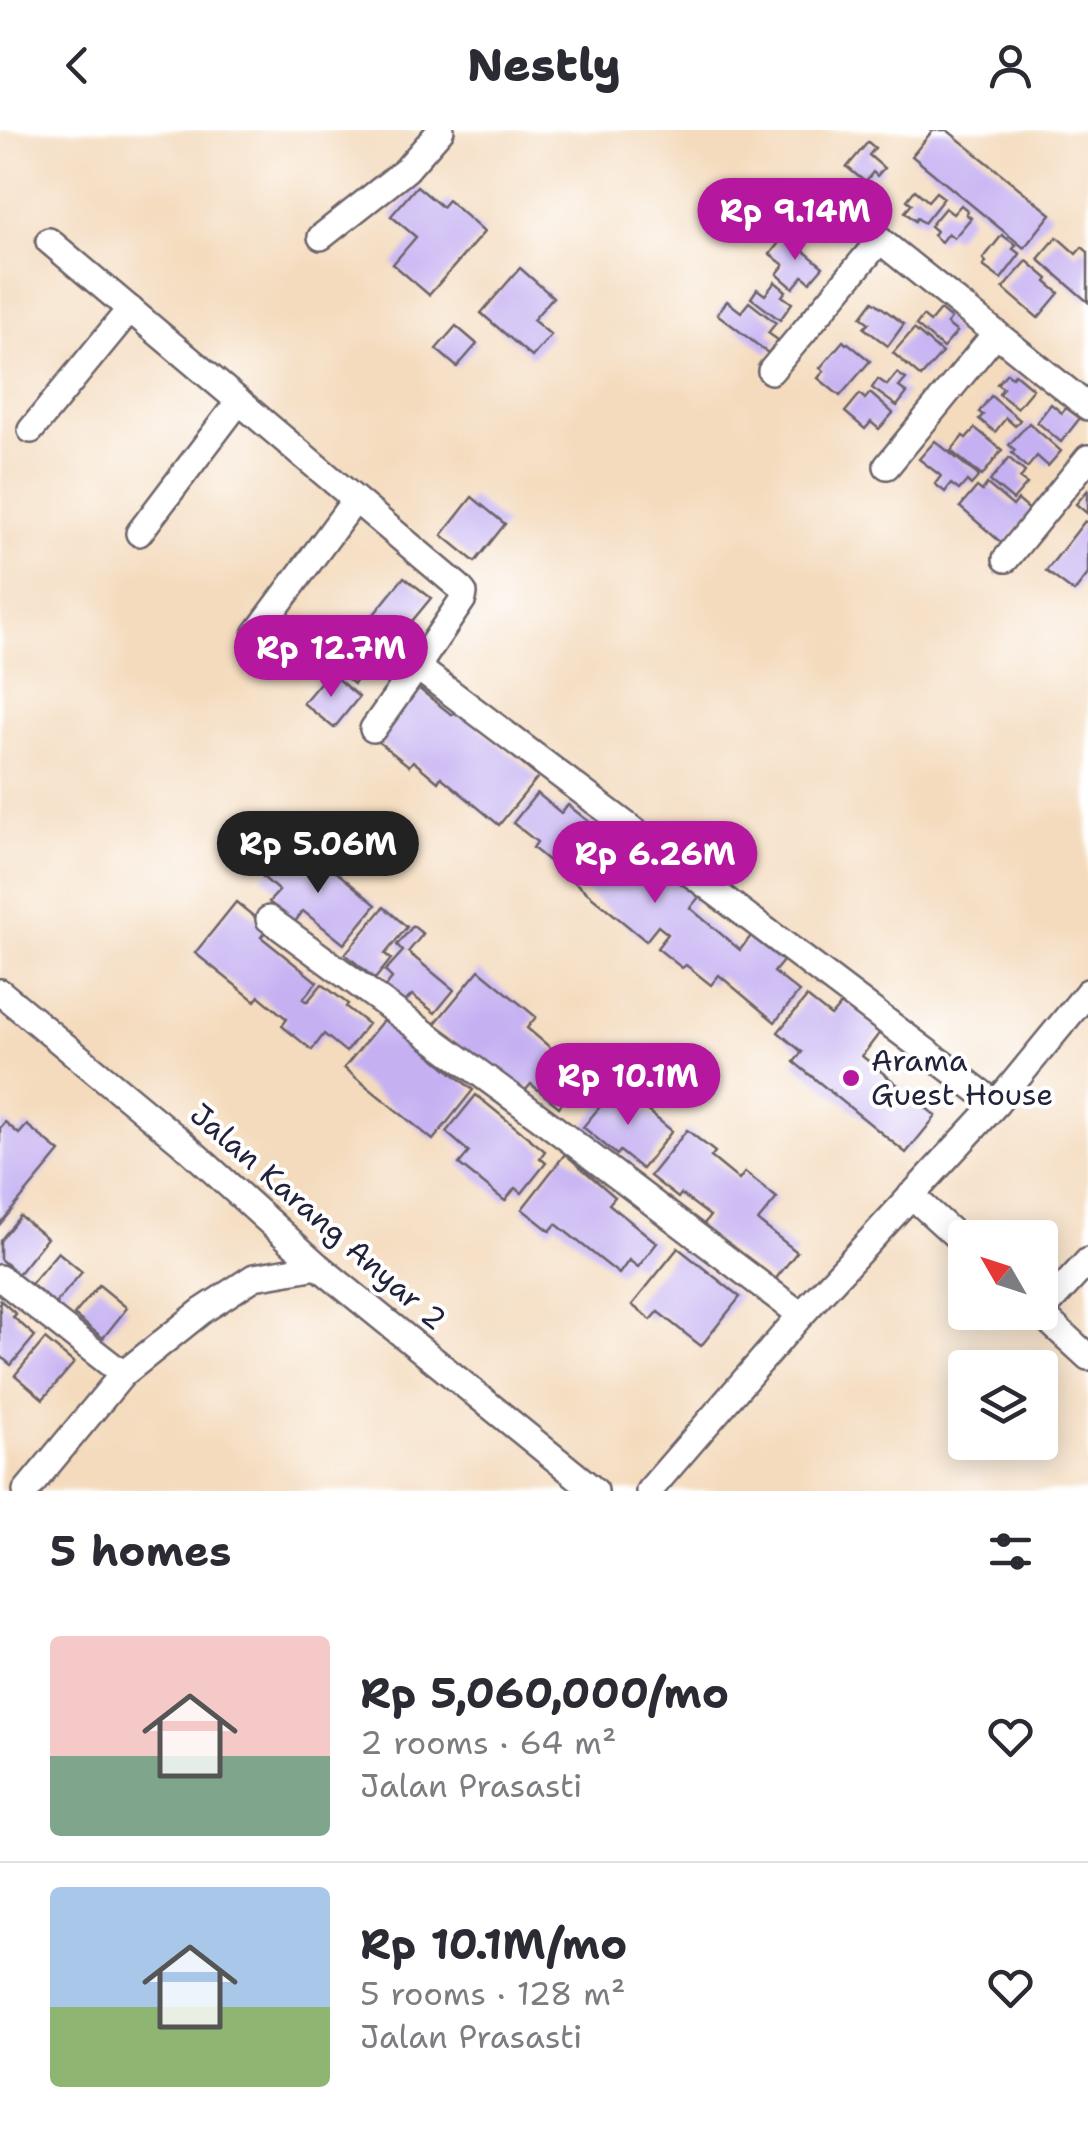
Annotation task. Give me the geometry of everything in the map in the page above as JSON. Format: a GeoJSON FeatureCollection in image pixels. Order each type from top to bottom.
{"type":"FeatureCollection","features":[{"type":"Feature","properties":{"kind":"street"},"geometry":{"type":"LineString","coordinates":[[321,237],[406,170],[441,130]]}},
{"type":"Feature","properties":{"kind":"street"},"geometry":{"type":"LineString","coordinates":[[827,198],[1088,407]]}},
{"type":"Feature","properties":{"kind":"street"},"geometry":{"type":"LineString","coordinates":[[771,371],[880,240]]}},
{"type":"Feature","properties":{"kind":"street"},"geometry":{"type":"LineString","coordinates":[[49,242],[464,593],[373,728]]}},
{"type":"Feature","properties":{"kind":"street"},"geometry":{"type":"LineString","coordinates":[[31,430],[130,310]]}},
{"type":"Feature","properties":{"kind":"street"},"geometry":{"type":"LineString","coordinates":[[887,466],[996,334]]}},
{"type":"Feature","properties":{"kind":"street"},"geometry":{"type":"LineString","coordinates":[[139,533],[239,401]]}},
{"type":"Feature","properties":{"kind":"street"},"geometry":{"type":"LineString","coordinates":[[1006,558],[1088,458]]}},
{"type":"Feature","properties":{"kind":"street"},"geometry":{"type":"LineString","coordinates":[[256,634],[355,500]]}},
{"type":"Feature","properties":{"kind":"street"},"geometry":{"type":"LineString","coordinates":[[417,667],[996,1104]]}},
{"type":"Feature","properties":{"kind":"street"},"geometry":{"type":"LineString","coordinates":[[269,919],[800,1315]]}},
{"type":"Feature","properties":{"kind":"street","name":"Jalan Karang Anyar 2"},"geometry":{"type":"LineString","coordinates":[[0,992],[179,1140],[318,1266],[582,1487]]}},
{"type":"Feature","properties":{"kind":"street"},"geometry":{"type":"LineString","coordinates":[[649,1491],[800,1315],[996,1104],[1088,992]]}},
{"type":"Feature","properties":{"kind":"street"},"geometry":{"type":"LineString","coordinates":[[911,1195],[948,1229]]}},
{"type":"Feature","properties":{"kind":"street"},"geometry":{"type":"LineString","coordinates":[[1058,1294],[1088,1261]]}},
{"type":"Feature","properties":{"kind":"street"},"geometry":{"type":"LineString","coordinates":[[26,1491],[124,1374],[202,1311],[254,1277],[318,1266]]}},
{"type":"Feature","properties":{"kind":"street"},"geometry":{"type":"LineString","coordinates":[[0,1278],[124,1374]]}},
{"type":"Feature","properties":{"kind":"street"},"geometry":{"type":"LineString","coordinates":[[1058,1330],[1088,1357]]}},
{"type":"Feature","properties":{"kind":"building"},"geometry":{"type":"Polygon","coordinates":[[[933,130],[947,130],[1051,214],[1024,248],[912,156],[933,130]]]}},
{"type":"Feature","properties":{"kind":"building"},"geometry":{"type":"Polygon","coordinates":[[[868,142],[875,148],[869,155],[884,168],[877,176],[873,172],[865,182],[847,167],[868,142]]]}},
{"type":"Feature","properties":{"kind":"building"},"geometry":{"type":"Polygon","coordinates":[[[417,186],[442,207],[448,200],[484,232],[429,295],[393,264],[416,237],[391,216],[417,186]]]}},
{"type":"Feature","properties":{"kind":"building"},"geometry":{"type":"Polygon","coordinates":[[[915,190],[928,201],[936,192],[944,198],[924,223],[905,212],[912,204],[907,200],[915,190]]]}},
{"type":"Feature","properties":{"kind":"building"},"geometry":{"type":"Polygon","coordinates":[[[961,205],[971,218],[954,238],[948,233],[941,242],[930,226],[945,208],[953,214],[961,205]]]}},
{"type":"Feature","properties":{"kind":"building"},"geometry":{"type":"Polygon","coordinates":[[[1002,235],[1016,245],[1013,249],[1020,254],[1001,279],[983,266],[983,259],[1002,235]]]}},
{"type":"Feature","properties":{"kind":"building"},"geometry":{"type":"Polygon","coordinates":[[[1057,237],[1076,254],[1082,247],[1088,252],[1088,302],[1038,259],[1057,237]]]}},
{"type":"Feature","properties":{"kind":"building"},"geometry":{"type":"Polygon","coordinates":[[[782,239],[789,245],[792,241],[823,267],[810,282],[803,276],[793,288],[777,274],[784,265],[770,254],[782,239]]]}},
{"type":"Feature","properties":{"kind":"building"},"geometry":{"type":"Polygon","coordinates":[[[1027,261],[1059,293],[1038,318],[1003,288],[1027,261]]]}},
{"type":"Feature","properties":{"kind":"building"},"geometry":{"type":"Polygon","coordinates":[[[520,268],[553,297],[533,320],[551,335],[532,357],[481,313],[520,268]]]}},
{"type":"Feature","properties":{"kind":"building"},"geometry":{"type":"Polygon","coordinates":[[[775,282],[786,291],[782,296],[792,303],[780,320],[751,298],[757,289],[765,295],[775,282]]]}},
{"type":"Feature","properties":{"kind":"building"},"geometry":{"type":"Polygon","coordinates":[[[727,301],[741,312],[749,302],[776,323],[768,333],[778,340],[768,353],[717,314],[727,301]]]}},
{"type":"Feature","properties":{"kind":"building"},"geometry":{"type":"Polygon","coordinates":[[[873,301],[904,324],[888,346],[864,328],[869,323],[861,317],[873,301]]]}},
{"type":"Feature","properties":{"kind":"building"},"geometry":{"type":"Polygon","coordinates":[[[940,310],[951,319],[947,324],[957,332],[943,348],[916,325],[923,316],[930,322],[940,310]]]}},
{"type":"Feature","properties":{"kind":"building"},"geometry":{"type":"Polygon","coordinates":[[[456,326],[477,344],[457,367],[436,349],[456,326]]]}},
{"type":"Feature","properties":{"kind":"building"},"geometry":{"type":"Polygon","coordinates":[[[914,329],[942,353],[921,377],[893,353],[914,329]]]}},
{"type":"Feature","properties":{"kind":"building"},"geometry":{"type":"Polygon","coordinates":[[[843,341],[870,361],[840,396],[818,378],[824,371],[820,368],[843,341]]]}},
{"type":"Feature","properties":{"kind":"building"},"geometry":{"type":"Polygon","coordinates":[[[897,373],[906,379],[899,387],[907,393],[897,406],[872,388],[878,379],[887,385],[897,373]]]}},
{"type":"Feature","properties":{"kind":"building"},"geometry":{"type":"Polygon","coordinates":[[[1007,373],[1012,377],[1015,374],[1033,389],[1017,408],[999,394],[1003,388],[997,384],[1007,373]]]}},
{"type":"Feature","properties":{"kind":"building"},"geometry":{"type":"Polygon","coordinates":[[[870,393],[893,413],[879,429],[871,422],[865,429],[845,412],[860,394],[865,399],[870,393]]]}},
{"type":"Feature","properties":{"kind":"building"},"geometry":{"type":"Polygon","coordinates":[[[991,396],[1020,420],[1015,426],[1006,418],[995,432],[979,419],[983,415],[979,412],[991,396]]]}},
{"type":"Feature","properties":{"kind":"building"},"geometry":{"type":"Polygon","coordinates":[[[1051,404],[1062,413],[1066,408],[1080,418],[1061,442],[1037,422],[1051,404]]]}},
{"type":"Feature","properties":{"kind":"building"},"geometry":{"type":"Polygon","coordinates":[[[1029,423],[1061,451],[1048,466],[1037,456],[1027,468],[1012,453],[1015,450],[1009,445],[1029,423]]]}},
{"type":"Feature","properties":{"kind":"building"},"geometry":{"type":"Polygon","coordinates":[[[975,428],[1002,450],[982,476],[951,451],[975,428]]]}},
{"type":"Feature","properties":{"kind":"building"},"geometry":{"type":"Polygon","coordinates":[[[935,441],[979,476],[971,485],[967,481],[959,490],[951,484],[945,492],[935,484],[941,476],[919,459],[935,441]]]}},
{"type":"Feature","properties":{"kind":"building"},"geometry":{"type":"Polygon","coordinates":[[[1009,458],[1025,472],[1020,479],[1027,484],[1013,500],[990,481],[1009,458]]]}},
{"type":"Feature","properties":{"kind":"building"},"geometry":{"type":"Polygon","coordinates":[[[987,484],[1013,506],[1018,500],[1032,512],[1004,545],[960,507],[977,487],[982,491],[987,484]]]}},
{"type":"Feature","properties":{"kind":"building"},"geometry":{"type":"Polygon","coordinates":[[[1088,490],[1088,514],[1076,504],[1088,490]]]}},
{"type":"Feature","properties":{"kind":"building"},"geometry":{"type":"Polygon","coordinates":[[[472,497],[505,524],[475,562],[442,535],[472,497]]]}},
{"type":"Feature","properties":{"kind":"building"},"geometry":{"type":"Polygon","coordinates":[[[1085,521],[1088,574],[1074,592],[1046,571],[1085,521]]]}},
{"type":"Feature","properties":{"kind":"building"},"geometry":{"type":"Polygon","coordinates":[[[404,577],[431,598],[384,655],[358,634],[404,577]]]}},
{"type":"Feature","properties":{"kind":"building"},"geometry":{"type":"Polygon","coordinates":[[[344,634],[374,659],[354,684],[324,659],[344,634]]]}},
{"type":"Feature","properties":{"kind":"building"},"geometry":{"type":"Polygon","coordinates":[[[329,672],[359,697],[334,728],[303,703],[329,672]]]}},
{"type":"Feature","properties":{"kind":"building"},"geometry":{"type":"Polygon","coordinates":[[[418,688],[452,715],[456,709],[538,777],[499,825],[441,777],[438,782],[413,761],[409,766],[376,740],[418,688]]]}},
{"type":"Feature","properties":{"kind":"building"},"geometry":{"type":"Polygon","coordinates":[[[537,793],[561,813],[568,805],[608,837],[590,859],[607,873],[632,842],[699,897],[690,908],[740,950],[751,936],[783,961],[774,972],[799,992],[775,1022],[719,975],[711,985],[686,965],[682,968],[657,948],[668,934],[658,926],[646,941],[533,848],[537,842],[513,823],[537,793]]]}},
{"type":"Feature","properties":{"kind":"building"},"geometry":{"type":"Polygon","coordinates":[[[285,851],[311,873],[322,860],[376,905],[344,944],[303,911],[294,923],[269,902],[279,891],[263,877],[285,851]]]}},
{"type":"Feature","properties":{"kind":"building"},"geometry":{"type":"Polygon","coordinates":[[[236,902],[268,928],[261,937],[317,982],[303,999],[307,1002],[322,984],[368,1024],[346,1052],[324,1034],[312,1050],[282,1026],[287,1019],[259,996],[255,1001],[195,953],[236,902]]]}},
{"type":"Feature","properties":{"kind":"building"},"geometry":{"type":"Polygon","coordinates":[[[384,907],[407,927],[385,954],[391,959],[375,979],[345,954],[384,907]]]}},
{"type":"Feature","properties":{"kind":"building"},"geometry":{"type":"Polygon","coordinates":[[[413,926],[423,934],[408,952],[454,990],[435,1013],[412,995],[404,1003],[385,987],[392,978],[385,971],[403,951],[397,945],[413,926]]]}},
{"type":"Feature","properties":{"kind":"building"},"geometry":{"type":"Polygon","coordinates":[[[479,970],[536,1017],[527,1028],[584,1076],[559,1107],[531,1084],[523,1093],[433,1026],[479,970]]]}},
{"type":"Feature","properties":{"kind":"building","name":"Arama Guest House"},"geometry":{"type":"Polygon","coordinates":[[[807,997],[831,1016],[844,1001],[881,1031],[862,1056],[936,1116],[906,1153],[794,1062],[802,1052],[778,1032],[807,997]]]}},
{"type":"Feature","properties":{"kind":"building"},"geometry":{"type":"Polygon","coordinates":[[[385,1018],[473,1090],[433,1140],[344,1068],[385,1018]]]}},
{"type":"Feature","properties":{"kind":"building"},"geometry":{"type":"Polygon","coordinates":[[[617,1086],[672,1131],[642,1169],[620,1151],[617,1155],[583,1127],[617,1086]]]}},
{"type":"Feature","properties":{"kind":"building"},"geometry":{"type":"Polygon","coordinates":[[[476,1095],[545,1151],[540,1158],[546,1163],[522,1193],[515,1188],[505,1201],[459,1164],[469,1152],[446,1132],[476,1095]]]}},
{"type":"Feature","properties":{"kind":"building"},"geometry":{"type":"Polygon","coordinates":[[[5,1122],[19,1134],[27,1125],[60,1152],[0,1224],[0,1128],[5,1122]]]}},
{"type":"Feature","properties":{"kind":"building"},"geometry":{"type":"Polygon","coordinates":[[[687,1130],[715,1152],[711,1157],[739,1180],[745,1172],[777,1198],[758,1221],[797,1252],[774,1281],[700,1229],[710,1216],[650,1176],[687,1130]]]}},
{"type":"Feature","properties":{"kind":"building"},"geometry":{"type":"Polygon","coordinates":[[[565,1154],[615,1197],[609,1204],[657,1243],[638,1267],[629,1260],[619,1274],[556,1224],[550,1231],[522,1209],[565,1154]]]}},
{"type":"Feature","properties":{"kind":"building"},"geometry":{"type":"Polygon","coordinates":[[[20,1216],[47,1238],[18,1274],[0,1259],[0,1241],[20,1216]]]}},
{"type":"Feature","properties":{"kind":"building"},"geometry":{"type":"Polygon","coordinates":[[[678,1248],[740,1297],[701,1346],[658,1312],[651,1320],[632,1305],[678,1248]]]}},
{"type":"Feature","properties":{"kind":"building"},"geometry":{"type":"Polygon","coordinates":[[[58,1252],[82,1272],[55,1304],[31,1284],[58,1252]]]}},
{"type":"Feature","properties":{"kind":"building"},"geometry":{"type":"Polygon","coordinates":[[[99,1285],[127,1308],[103,1338],[74,1315],[99,1285]]]}},
{"type":"Feature","properties":{"kind":"building"},"geometry":{"type":"Polygon","coordinates":[[[0,1300],[35,1336],[11,1365],[0,1356],[0,1300]]]}},
{"type":"Feature","properties":{"kind":"building"},"geometry":{"type":"Polygon","coordinates":[[[45,1339],[74,1363],[43,1399],[15,1375],[45,1339]]]}},
{"type":"Feature","properties":{"kind":"place","name":"Arama Guest House"},"geometry":{"type":"Point","coordinates":[851,1078]}}]}
